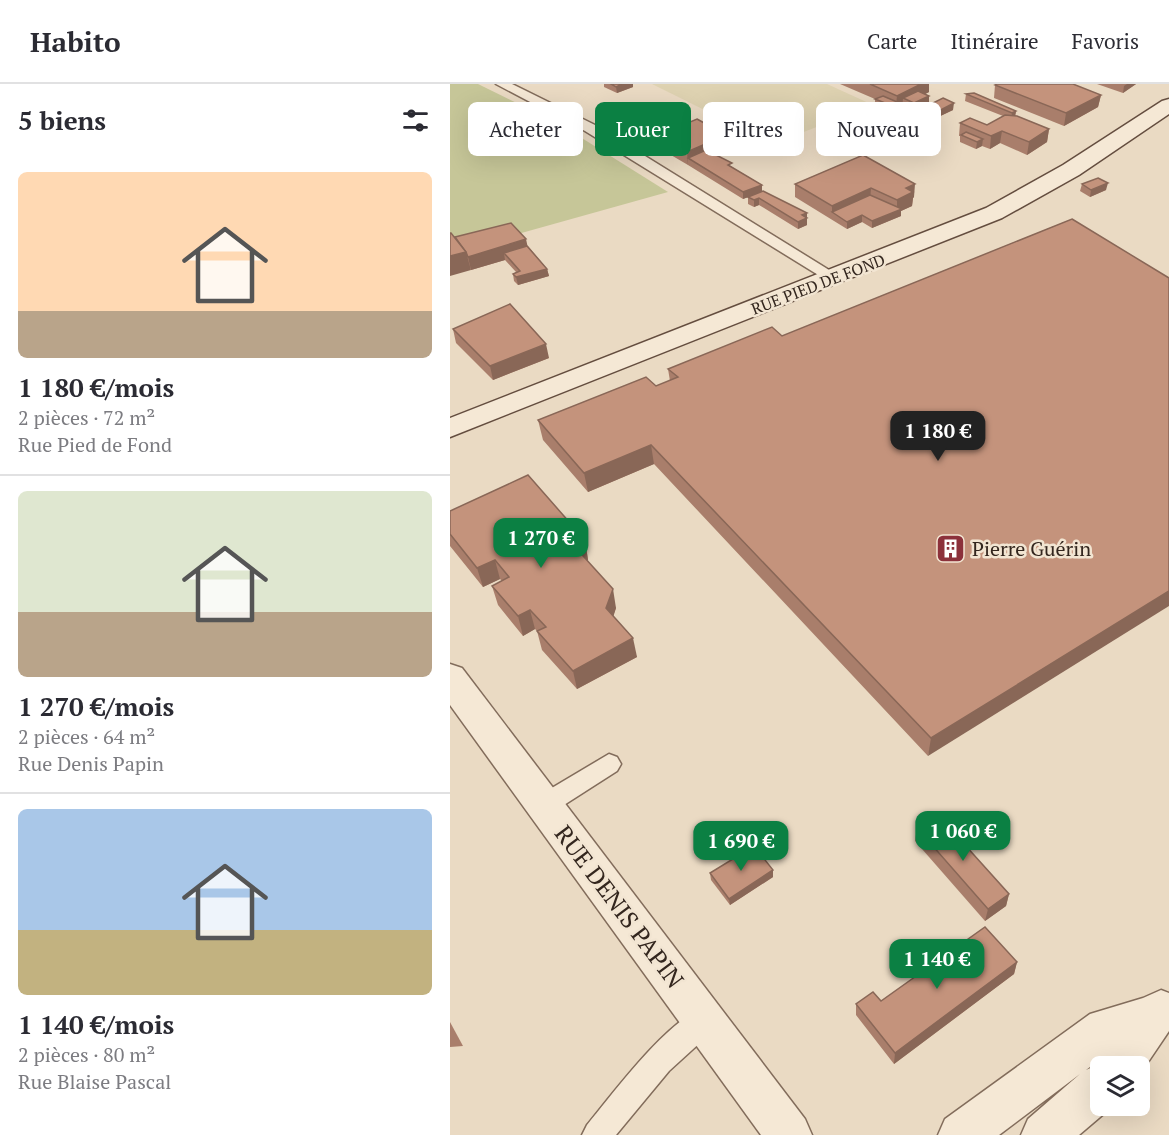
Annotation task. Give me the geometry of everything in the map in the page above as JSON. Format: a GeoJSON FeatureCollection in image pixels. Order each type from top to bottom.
{"type":"FeatureCollection","features":[{"type":"Feature","properties":{"kind":"main road","name":"RUE PIED DE FOND"},"geometry":{"type":"LineString","coordinates":[[450,428],[957,229],[1029,194],[1098,154],[1169,105]]}},
{"type":"Feature","properties":{"kind":"main road","name":"RUE DENIS PAPIN"},"geometry":{"type":"LineString","coordinates":[[450,678],[789,1135]]}},
{"type":"Feature","properties":{"kind":"main road"},"geometry":{"type":"LineString","coordinates":[[1126,1056],[1161,1010]]}},
{"type":"Feature","properties":{"kind":"main road"},"geometry":{"type":"LineString","coordinates":[[961,1135],[1105,1029],[1161,1010]]}},
{"type":"Feature","properties":{"kind":"main road"},"geometry":{"type":"LineString","coordinates":[[1044,1135],[1090,1095]]}},
{"type":"Feature","properties":{"kind":"lane"},"geometry":{"type":"LineString","coordinates":[[502,84],[590,128],[834,278]]}},
{"type":"Feature","properties":{"kind":"lane"},"geometry":{"type":"LineString","coordinates":[[544,805],[609,764]]}},
{"type":"Feature","properties":{"kind":"lane"},"geometry":{"type":"LineString","coordinates":[[597,1135],[659,1061],[704,1020]]}},
{"type":"Feature","properties":{"kind":"shaded area"},"geometry":{"type":"Polygon","coordinates":[[[652,84],[827,84],[866,102],[816,102],[816,127],[804,132],[804,102],[703,102],[703,109],[652,84]]]}},
{"type":"Feature","properties":{"kind":"green space"},"geometry":{"type":"Polygon","coordinates":[[[450,84],[478,84],[514,102],[468,102],[468,156],[583,156],[583,139],[595,146],[595,156],[611,156],[668,192],[450,253],[450,84]]]}},
{"type":"Feature","properties":{"kind":"building"},"geometry":{"type":"Polygon","coordinates":[[[870,84],[921,84],[897,96],[870,84]]]}},
{"type":"Feature","properties":{"kind":"building"},"geometry":{"type":"Polygon","coordinates":[[[1073,84],[1101,95],[1066,113],[995,85],[1073,84]]]}},
{"type":"Feature","properties":{"kind":"building"},"geometry":{"type":"Polygon","coordinates":[[[918,91],[929,96],[916,102],[903,98],[918,91]]]}},
{"type":"Feature","properties":{"kind":"building"},"geometry":{"type":"Polygon","coordinates":[[[974,93],[1016,111],[1012,113],[966,94],[974,93]]]}},
{"type":"Feature","properties":{"kind":"building"},"geometry":{"type":"Polygon","coordinates":[[[883,96],[897,102],[882,102],[875,99],[883,96]]]}},
{"type":"Feature","properties":{"kind":"building"},"geometry":{"type":"Polygon","coordinates":[[[943,98],[954,103],[941,110],[941,102],[935,102],[943,98]]]}},
{"type":"Feature","properties":{"kind":"building"},"geometry":{"type":"Polygon","coordinates":[[[1005,115],[1017,116],[1049,129],[1029,142],[1002,131],[991,136],[960,123],[970,118],[987,125],[1005,115]]]}},
{"type":"Feature","properties":{"kind":"building"},"geometry":{"type":"Polygon","coordinates":[[[697,119],[703,122],[703,145],[691,150],[691,122],[697,119]]]}},
{"type":"Feature","properties":{"kind":"building"},"geometry":{"type":"Polygon","coordinates":[[[966,132],[983,139],[977,142],[961,135],[966,132]]]}},
{"type":"Feature","properties":{"kind":"building"},"geometry":{"type":"Polygon","coordinates":[[[703,151],[703,156],[718,156],[732,163],[728,165],[762,185],[743,192],[688,158],[703,151]]]}},
{"type":"Feature","properties":{"kind":"building"},"geometry":{"type":"Polygon","coordinates":[[[865,156],[915,184],[906,188],[913,192],[897,200],[871,188],[832,206],[795,184],[865,156]]]}},
{"type":"Feature","properties":{"kind":"building"},"geometry":{"type":"Polygon","coordinates":[[[1098,178],[1108,183],[1091,190],[1082,184],[1098,178]]]}},
{"type":"Feature","properties":{"kind":"building"},"geometry":{"type":"Polygon","coordinates":[[[763,191],[807,213],[802,215],[807,218],[798,222],[759,198],[754,200],[748,197],[763,191]]]}},
{"type":"Feature","properties":{"kind":"building"},"geometry":{"type":"Polygon","coordinates":[[[870,195],[902,209],[872,221],[862,215],[847,222],[832,212],[870,195]]]}},
{"type":"Feature","properties":{"kind":"building","name":"Pierre Guérin"},"geometry":{"type":"Polygon","coordinates":[[[1072,219],[1169,278],[1169,591],[931,738],[651,445],[584,473],[538,420],[646,377],[656,386],[678,377],[668,369],[772,327],[782,336],[1072,219]]]}},
{"type":"Feature","properties":{"kind":"building"},"geometry":{"type":"Polygon","coordinates":[[[511,223],[526,239],[468,257],[455,237],[511,223]]]}},
{"type":"Feature","properties":{"kind":"building"},"geometry":{"type":"Polygon","coordinates":[[[451,233],[466,252],[450,256],[451,233]]]}},
{"type":"Feature","properties":{"kind":"building"},"geometry":{"type":"Polygon","coordinates":[[[527,246],[547,269],[516,277],[513,274],[520,271],[504,253],[527,246]]]}},
{"type":"Feature","properties":{"kind":"building"},"geometry":{"type":"Polygon","coordinates":[[[510,304],[546,344],[490,366],[453,329],[510,304]]]}},
{"type":"Feature","properties":{"kind":"building"},"geometry":{"type":"Polygon","coordinates":[[[528,475],[585,540],[574,546],[613,589],[606,608],[633,638],[573,671],[537,631],[546,627],[530,610],[518,616],[492,586],[509,577],[495,560],[477,568],[450,534],[450,511],[528,475]]]}},
{"type":"Feature","properties":{"kind":"building"},"geometry":{"type":"Polygon","coordinates":[[[938,815],[1009,894],[988,909],[917,828],[938,815]]]}},
{"type":"Feature","properties":{"kind":"building"},"geometry":{"type":"Polygon","coordinates":[[[754,846],[773,870],[729,899],[710,873],[754,846]]]}},
{"type":"Feature","properties":{"kind":"building"},"geometry":{"type":"Polygon","coordinates":[[[985,927],[1017,962],[895,1053],[856,1004],[873,992],[881,1001],[985,927]]]}},
{"type":"Feature","properties":{"kind":"place","name":"Pierre Guérin"},"geometry":{"type":"Point","coordinates":[951,549]}}]}
